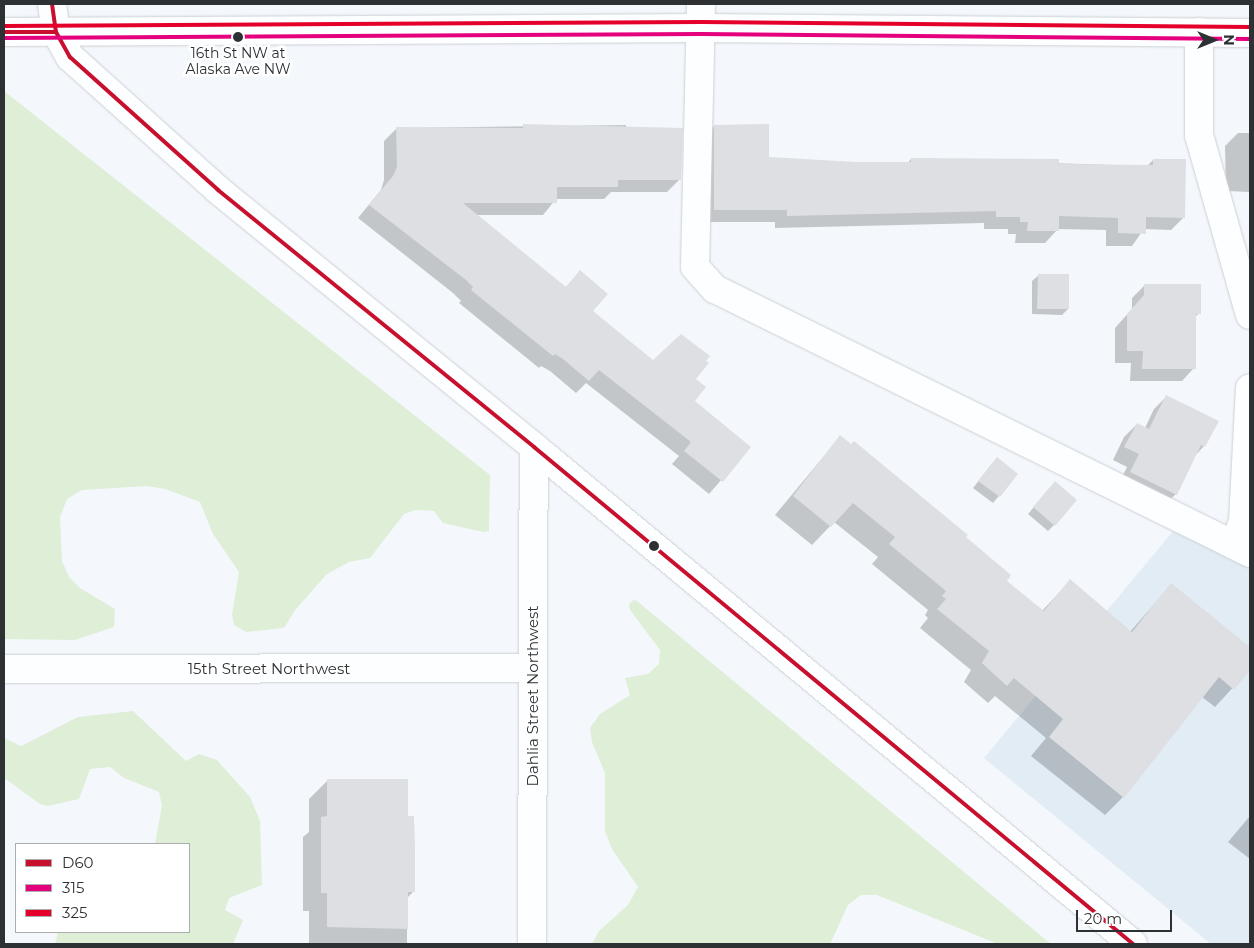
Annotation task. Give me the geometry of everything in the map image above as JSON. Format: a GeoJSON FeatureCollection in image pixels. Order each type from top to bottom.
{"type":"FeatureCollection","features":[{"type":"Feature","properties":{"kind":"main road"},"geometry":{"type":"LineString","coordinates":[[52,4],[56,32],[70,58],[218,190],[534,447],[1133,944]]}},
{"type":"Feature","properties":{"kind":"main road"},"geometry":{"type":"LineString","coordinates":[[701,16],[695,268],[715,289],[1242,549],[1250,388]]}},
{"type":"Feature","properties":{"kind":"main road"},"geometry":{"type":"LineString","coordinates":[[4,32],[701,16],[1250,32]]}},
{"type":"Feature","properties":{"kind":"main road"},"geometry":{"type":"LineString","coordinates":[[1199,32],[1199,135],[1250,314]]}},
{"type":"Feature","properties":{"kind":"main road","name":"Dahlia Street Northwest"},"geometry":{"type":"LineString","coordinates":[[532,944],[534,447]]}},
{"type":"Feature","properties":{"kind":"main road","name":"15th Street Northwest"},"geometry":{"type":"LineString","coordinates":[[4,668],[534,668]]}},
{"type":"Feature","properties":{"kind":"shaded area"},"geometry":{"type":"Polygon","coordinates":[[[1180,523],[1250,551],[1250,944],[1211,944],[984,758],[1180,523]]]}},
{"type":"Feature","properties":{"kind":"green space"},"geometry":{"type":"Polygon","coordinates":[[[4,91],[490,475],[489,531],[483,532],[443,523],[434,511],[416,510],[404,514],[370,558],[349,562],[327,574],[295,610],[284,628],[246,632],[234,625],[232,615],[239,572],[213,534],[200,502],[165,489],[147,486],[82,490],[67,499],[60,517],[62,561],[69,577],[80,588],[115,609],[114,627],[75,640],[4,639],[4,91]]]}},
{"type":"Feature","properties":{"kind":"green space"},"geometry":{"type":"Polygon","coordinates":[[[634,600],[1051,944],[998,944],[877,895],[861,895],[848,905],[830,944],[592,944],[599,931],[628,905],[638,887],[612,849],[605,831],[605,773],[592,742],[590,728],[600,714],[630,695],[625,678],[648,674],[659,664],[660,650],[630,610],[629,604],[634,600]]]}},
{"type":"Feature","properties":{"kind":"green space"},"geometry":{"type":"Polygon","coordinates":[[[133,711],[186,761],[199,754],[217,760],[250,797],[260,821],[262,885],[229,898],[225,910],[243,920],[233,944],[55,944],[58,933],[190,933],[190,843],[155,843],[162,805],[159,792],[124,778],[110,767],[90,769],[79,799],[48,806],[40,804],[4,778],[4,738],[21,746],[78,717],[133,711]]]}},
{"type":"Feature","properties":{"kind":"building"},"geometry":{"type":"Polygon","coordinates":[[[523,124],[683,128],[681,180],[618,180],[618,187],[557,187],[557,203],[463,203],[566,287],[580,270],[608,294],[593,311],[653,360],[681,334],[710,356],[706,361],[709,363],[696,379],[706,387],[695,401],[751,447],[723,482],[684,451],[691,442],[599,370],[589,381],[563,359],[555,354],[553,356],[471,290],[473,287],[466,280],[369,205],[393,176],[397,167],[396,127],[523,128],[523,124]]]}},
{"type":"Feature","properties":{"kind":"building"},"geometry":{"type":"Polygon","coordinates":[[[769,124],[769,157],[856,162],[911,162],[911,158],[1059,159],[1059,164],[1153,165],[1153,159],[1186,159],[1185,218],[1146,217],[1146,234],[1118,233],[1118,218],[1059,216],[1059,231],[1027,231],[1028,222],[1020,222],[1020,217],[996,217],[996,211],[787,216],[787,210],[714,210],[714,125],[769,124]]]}},
{"type":"Feature","properties":{"kind":"building"},"geometry":{"type":"Polygon","coordinates":[[[1038,274],[1069,274],[1069,309],[1037,309],[1038,274]]]}},
{"type":"Feature","properties":{"kind":"building"},"geometry":{"type":"Polygon","coordinates":[[[1144,284],[1201,284],[1201,314],[1196,314],[1196,369],[1142,369],[1143,351],[1127,351],[1127,314],[1144,295],[1144,284]]]}},
{"type":"Feature","properties":{"kind":"building"},"geometry":{"type":"Polygon","coordinates":[[[1166,395],[1219,421],[1205,447],[1201,445],[1177,495],[1130,472],[1139,454],[1124,447],[1137,423],[1149,429],[1166,395]]]}},
{"type":"Feature","properties":{"kind":"building"},"geometry":{"type":"Polygon","coordinates":[[[840,435],[851,444],[854,441],[968,535],[966,537],[1011,575],[1007,581],[1044,611],[1070,579],[1132,632],[1171,583],[1250,647],[1250,671],[1234,690],[1219,677],[1124,798],[1049,737],[1063,719],[1014,678],[1007,686],[982,663],[989,651],[937,609],[946,599],[942,596],[946,591],[889,544],[895,537],[853,503],[831,527],[793,496],[840,435]]]}},
{"type":"Feature","properties":{"kind":"building"},"geometry":{"type":"Polygon","coordinates":[[[997,457],[1018,474],[1000,497],[978,481],[997,457]]]}},
{"type":"Feature","properties":{"kind":"building"},"geometry":{"type":"Polygon","coordinates":[[[1055,481],[1077,500],[1055,526],[1033,507],[1055,481]]]}},
{"type":"Feature","properties":{"kind":"building"},"geometry":{"type":"Polygon","coordinates":[[[327,779],[408,779],[408,816],[414,816],[415,892],[408,892],[408,929],[327,927],[327,893],[321,893],[321,817],[327,816],[327,779]]]}},
{"type":"Feature","properties":{"kind":"transit line","name":"D60"},"geometry":{"type":"LineString","coordinates":[[52,4],[56,32],[70,57],[218,190],[534,447],[1133,944]]}},
{"type":"Feature","properties":{"kind":"transit line","name":"325"},"geometry":{"type":"LineString","coordinates":[[4,26],[701,22],[1250,27]]}},
{"type":"Feature","properties":{"kind":"transit line","name":"D60"},"geometry":{"type":"LineString","coordinates":[[4,32],[56,32]]}},
{"type":"Feature","properties":{"kind":"transit line","name":"315"},"geometry":{"type":"LineString","coordinates":[[4,38],[701,34],[1250,39]]}},
{"type":"Feature","properties":{"kind":"place","name":"16th St NW at Alaska Ave NW"},"geometry":{"type":"Point","coordinates":[238,37]}}]}
